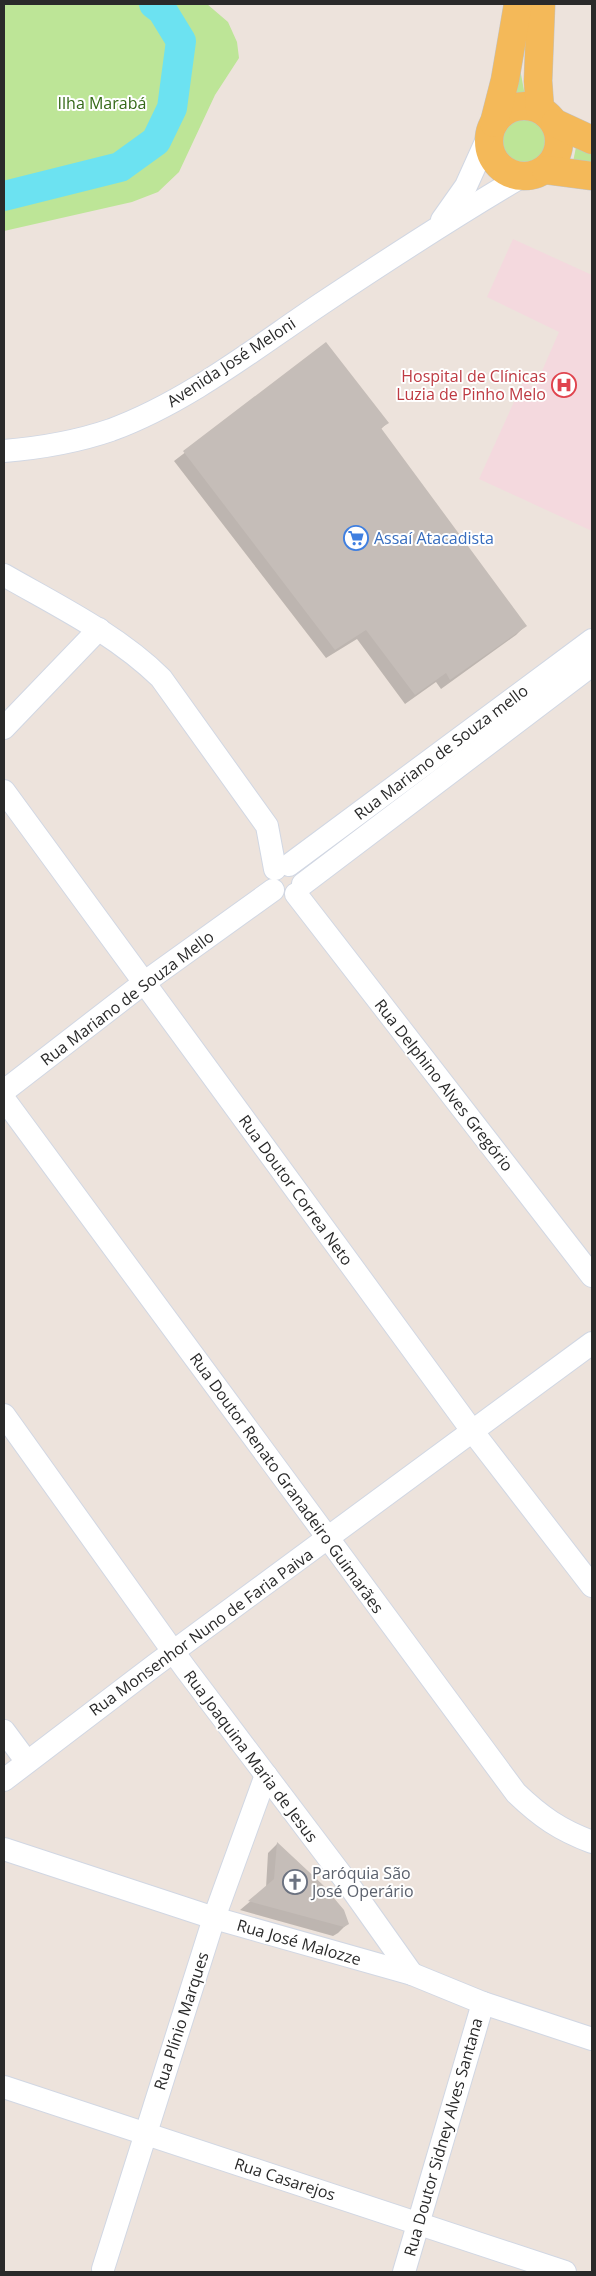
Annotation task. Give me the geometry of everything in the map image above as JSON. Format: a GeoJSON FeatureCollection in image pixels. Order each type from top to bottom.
{"type":"FeatureCollection","features":[{"type":"Feature","properties":{"kind":"main road","name":"Avenida José Meloni"},"geometry":{"type":"LineString","coordinates":[[491,129],[506,80],[518,4]]}},
{"type":"Feature","properties":{"kind":"main road"},"geometry":{"type":"LineString","coordinates":[[534,173],[558,153],[559,132],[548,116],[538,81],[541,4]]}},
{"type":"Feature","properties":{"kind":"main road"},"geometry":{"type":"LineString","coordinates":[[592,140],[530,106],[509,109],[491,129],[489,147],[493,158],[500,167],[510,174],[534,173],[592,176]]}},
{"type":"Feature","properties":{"kind":"street","name":"Avenida José Meloni"},"geometry":{"type":"LineString","coordinates":[[438,225],[466,186],[491,129]]}},
{"type":"Feature","properties":{"kind":"street","name":"Avenida José Meloni"},"geometry":{"type":"LineString","coordinates":[[4,451],[36,448],[81,439],[110,430],[194,389],[438,225],[534,173]]}},
{"type":"Feature","properties":{"kind":"street"},"geometry":{"type":"LineString","coordinates":[[4,575],[99,629],[144,661],[161,678],[267,826],[283,897],[299,889]]}},
{"type":"Feature","properties":{"kind":"street"},"geometry":{"type":"LineString","coordinates":[[4,728],[99,629]]}},
{"type":"Feature","properties":{"kind":"street","name":"Rua Mariano de Souza mello"},"geometry":{"type":"LineString","coordinates":[[251,906],[279,874],[592,640]]}},
{"type":"Feature","properties":{"kind":"street","name":"Rua Mariano de Souza mello"},"geometry":{"type":"LineString","coordinates":[[299,889],[592,665]]}},
{"type":"Feature","properties":{"kind":"street","name":"Rua Doutor Correa Neto"},"geometry":{"type":"LineString","coordinates":[[4,791],[473,1432],[592,1586]]}},
{"type":"Feature","properties":{"kind":"street","name":"Rua Delphino Alves Gregório"},"geometry":{"type":"LineString","coordinates":[[279,874],[300,872],[299,889],[592,1276]]}},
{"type":"Feature","properties":{"kind":"street","name":"Rua Mariano de Souza Mello"},"geometry":{"type":"LineString","coordinates":[[4,1091],[144,982],[251,906]]}},
{"type":"Feature","properties":{"kind":"street","name":"Rua Doutor Renato Granadeiro Guimarães"},"geometry":{"type":"LineString","coordinates":[[4,1099],[516,1793],[539,1816],[567,1833],[592,1842]]}},
{"type":"Feature","properties":{"kind":"street","name":"Rua Monsenhor Nuno de Faria Paiva"},"geometry":{"type":"LineString","coordinates":[[4,1780],[592,1342]]}},
{"type":"Feature","properties":{"kind":"street","name":"Rua Joaquina Maria de Jesus"},"geometry":{"type":"LineString","coordinates":[[4,1415],[174,1652],[412,1974]]}},
{"type":"Feature","properties":{"kind":"street"},"geometry":{"type":"LineString","coordinates":[[4,1731],[27,1762]]}},
{"type":"Feature","properties":{"kind":"street","name":"Rua Plínio Marques"},"geometry":{"type":"LineString","coordinates":[[100,2271],[214,1918],[266,1775]]}},
{"type":"Feature","properties":{"kind":"street","name":"Rua José Malozze"},"geometry":{"type":"LineString","coordinates":[[4,1849],[214,1918],[412,1974],[483,2003],[592,2039]]}},
{"type":"Feature","properties":{"kind":"street","name":"Rua Doutor Sidney Alves Santana"},"geometry":{"type":"LineString","coordinates":[[404,2272],[483,2003]]}},
{"type":"Feature","properties":{"kind":"street","name":"Rua Casarejos"},"geometry":{"type":"LineString","coordinates":[[4,2087],[565,2272]]}},
{"type":"Feature","properties":{"kind":"shaded area","name":"Hospital de Clínicas Luzia de Pinho Melo"},"geometry":{"type":"Polygon","coordinates":[[[513,239],[592,275],[592,531],[479,479],[523,382],[535,387],[559,332],[487,297],[513,239]]]}},
{"type":"Feature","properties":{"kind":"green space","name":"Ilha Marabá"},"geometry":{"type":"Polygon","coordinates":[[[4,4],[207,4],[228,22],[237,42],[239,58],[215,95],[179,172],[158,192],[132,202],[4,231],[4,4]]]}},
{"type":"Feature","properties":{"kind":"green space"},"geometry":{"type":"Polygon","coordinates":[[[517,53],[526,101],[514,100],[517,53]]]}},
{"type":"Feature","properties":{"kind":"green space"},"geometry":{"type":"Polygon","coordinates":[[[524,114],[533,116],[541,121],[546,129],[548,138],[546,147],[541,155],[533,160],[524,162],[515,160],[507,155],[502,147],[500,138],[502,129],[507,121],[515,116],[524,114]]]}},
{"type":"Feature","properties":{"kind":"green space"},"geometry":{"type":"Polygon","coordinates":[[[577,142],[592,149],[592,171],[573,162],[577,142]]]}},
{"type":"Feature","properties":{"kind":"building","name":"Assaí Atacadista"},"geometry":{"type":"Polygon","coordinates":[[[326,342],[389,423],[381,428],[527,626],[450,680],[446,673],[415,695],[366,630],[335,650],[183,451],[326,342]]]}},
{"type":"Feature","properties":{"kind":"building","name":"Paróquia São José Operário"},"geometry":{"type":"Polygon","coordinates":[[[277,1842],[323,1885],[344,1910],[349,1924],[344,1927],[248,1901],[274,1879],[277,1842]]]}},
{"type":"Feature","properties":{"kind":"waterway"},"geometry":{"type":"LineString","coordinates":[[4,196],[120,167],[156,141],[172,108],[181,41],[162,10],[154,4]]}},
{"type":"Feature","properties":{"kind":"place","name":"Hospital de Clínicas Luzia de Pinho Melo"},"geometry":{"type":"Point","coordinates":[564,385]}},
{"type":"Feature","properties":{"kind":"place","name":"Assaí Atacadista"},"geometry":{"type":"Point","coordinates":[356,538]}},
{"type":"Feature","properties":{"kind":"place","name":"Paróquia São José Operário"},"geometry":{"type":"Point","coordinates":[295,1882]}}]}
